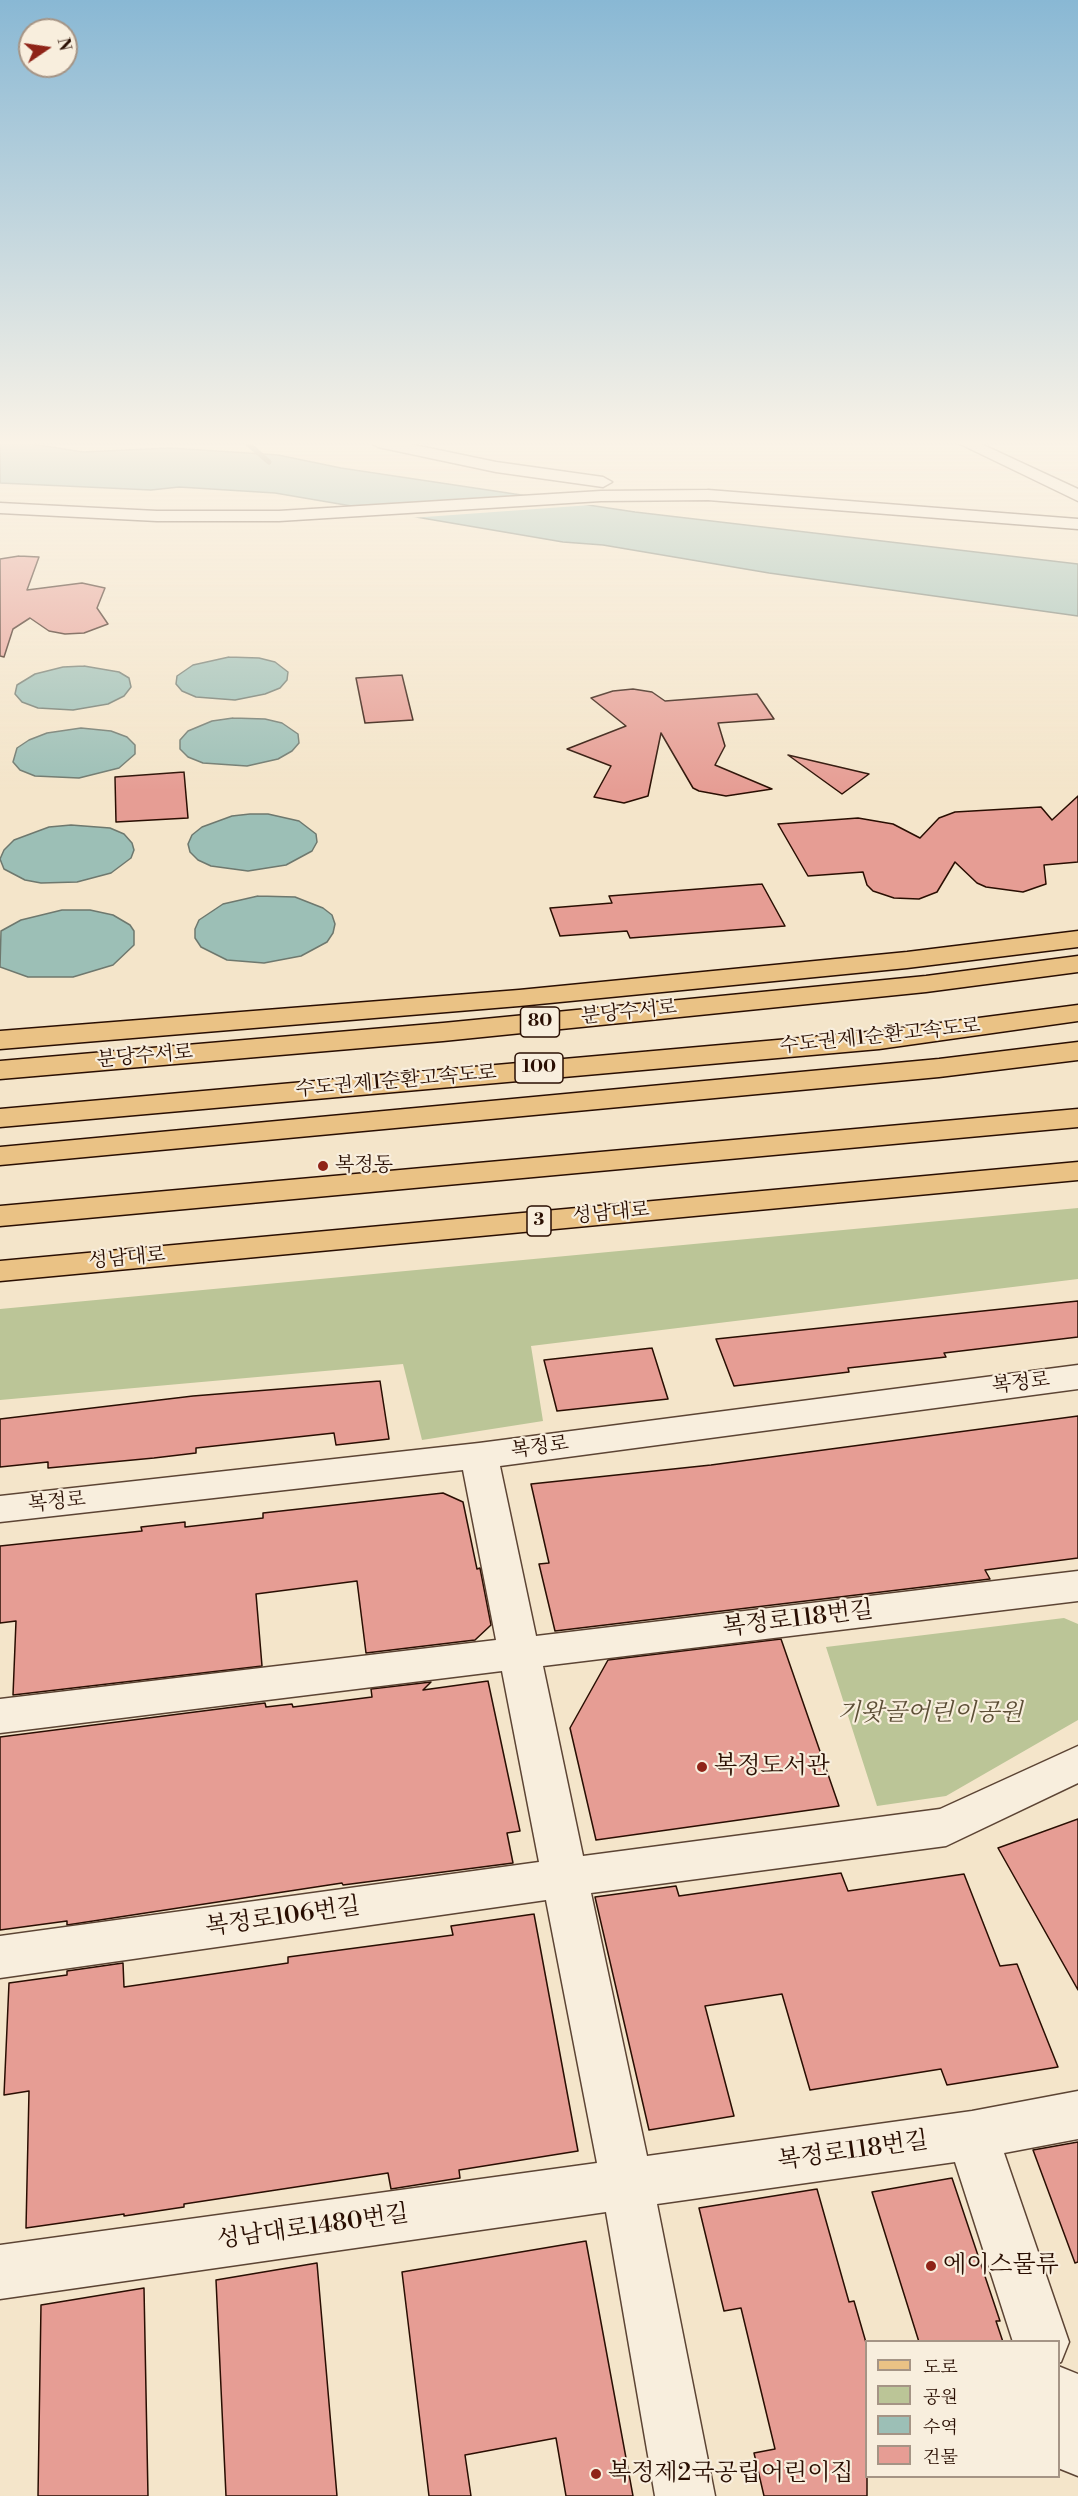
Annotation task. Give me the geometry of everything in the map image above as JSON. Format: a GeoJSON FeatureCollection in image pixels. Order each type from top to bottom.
{"type":"FeatureCollection","features":[{"type":"Feature","properties":{"kind":"main road","name":"분당수서로"},"geometry":{"type":"LineString","coordinates":[[0,1040],[519,998],[907,960],[1078,939]]}},
{"type":"Feature","properties":{"kind":"main road","name":"분당수서로"},"geometry":{"type":"LineString","coordinates":[[0,1070],[467,1030],[926,984],[1078,964]]}},
{"type":"Feature","properties":{"kind":"main road","name":"수도권제1순환고속도로"},"geometry":{"type":"LineString","coordinates":[[0,1118],[879,1040],[1078,1013]]}},
{"type":"Feature","properties":{"kind":"main road","name":"수도권제1순환고속도로"},"geometry":{"type":"LineString","coordinates":[[0,1156],[928,1069],[1078,1051]]}},
{"type":"Feature","properties":{"kind":"main road"},"geometry":{"type":"LineString","coordinates":[[0,1216],[1078,1118]]}},
{"type":"Feature","properties":{"kind":"main road","name":"성남대로"},"geometry":{"type":"LineString","coordinates":[[0,1271],[1078,1171]]}},
{"type":"Feature","properties":{"kind":"street","name":"복정로"},"geometry":{"type":"LineString","coordinates":[[0,1509],[479,1456],[1078,1377]]}},
{"type":"Feature","properties":{"kind":"street"},"geometry":{"type":"LineString","coordinates":[[479,1456],[627,2184],[685,2496]]}},
{"type":"Feature","properties":{"kind":"street","name":"복정로118번길"},"geometry":{"type":"LineString","coordinates":[[518,1653],[1078,1586]]}},
{"type":"Feature","properties":{"kind":"street"},"geometry":{"type":"LineString","coordinates":[[0,1716],[518,1653]]}},
{"type":"Feature","properties":{"kind":"street"},"geometry":{"type":"LineString","coordinates":[[565,1879],[776,1848],[946,1827],[1078,1763]]}},
{"type":"Feature","properties":{"kind":"street","name":"복정로106번길"},"geometry":{"type":"LineString","coordinates":[[0,1956],[565,1879]]}},
{"type":"Feature","properties":{"kind":"street","name":"복정로118번길"},"geometry":{"type":"LineString","coordinates":[[627,2184],[972,2135],[1078,2115]]}},
{"type":"Feature","properties":{"kind":"street"},"geometry":{"type":"LineString","coordinates":[[972,2135],[1040,2340]]}},
{"type":"Feature","properties":{"kind":"street","name":"성남대로1480번길"},"geometry":{"type":"LineString","coordinates":[[0,2272],[627,2184]]}},
{"type":"Feature","properties":{"kind":"street"},"geometry":{"type":"LineString","coordinates":[[1060,2397],[1077,2449]]}},
{"type":"Feature","properties":{"kind":"green space"},"geometry":{"type":"Polygon","coordinates":[[[1078,1208],[1078,1279],[531,1346],[543,1421],[422,1440],[403,1364],[0,1400],[0,1309],[1078,1208]]]}},
{"type":"Feature","properties":{"kind":"green space","name":"기왓골어린이공원"},"geometry":{"type":"Polygon","coordinates":[[[1064,1618],[1078,1624],[1078,1720],[946,1796],[877,1806],[826,1647],[1064,1618]]]}},
{"type":"Feature","properties":{"kind":"water"},"geometry":{"type":"Polygon","coordinates":[[[683,558],[1031,558],[1078,564],[1078,616],[769,573],[683,558]]]}},
{"type":"Feature","properties":{"kind":"water"},"geometry":{"type":"Polygon","coordinates":[[[229,657],[259,658],[275,662],[288,672],[287,680],[280,688],[265,694],[235,700],[196,697],[182,691],[176,684],[177,676],[193,665],[229,657]]]}},
{"type":"Feature","properties":{"kind":"water"},"geometry":{"type":"Polygon","coordinates":[[[84,666],[119,672],[129,678],[131,687],[124,696],[108,704],[73,710],[38,708],[22,702],[15,694],[17,685],[35,674],[63,667],[84,666]]]}},
{"type":"Feature","properties":{"kind":"water"},"geometry":{"type":"Polygon","coordinates":[[[233,718],[265,719],[282,723],[298,734],[299,743],[292,751],[278,759],[247,766],[203,763],[188,757],[180,749],[180,740],[188,731],[212,721],[233,718]]]}},
{"type":"Feature","properties":{"kind":"water"},"geometry":{"type":"Polygon","coordinates":[[[81,728],[111,731],[127,737],[135,745],[135,754],[119,768],[79,778],[35,776],[20,770],[13,762],[17,748],[29,740],[47,733],[81,728]]]}},
{"type":"Feature","properties":{"kind":"water"},"geometry":{"type":"Polygon","coordinates":[[[268,814],[299,821],[316,834],[317,842],[312,851],[286,865],[248,871],[211,866],[198,860],[190,852],[188,844],[192,835],[202,827],[232,816],[268,814]]]}},
{"type":"Feature","properties":{"kind":"water"},"geometry":{"type":"Polygon","coordinates":[[[71,825],[110,828],[124,834],[132,843],[134,850],[131,858],[111,873],[77,882],[41,883],[25,880],[4,869],[0,859],[4,850],[14,840],[49,827],[71,825]]]}},
{"type":"Feature","properties":{"kind":"water"},"geometry":{"type":"Polygon","coordinates":[[[258,896],[295,897],[323,908],[332,915],[335,924],[333,933],[327,942],[301,956],[264,963],[227,960],[201,947],[195,938],[195,929],[199,920],[223,904],[258,896]]]}},
{"type":"Feature","properties":{"kind":"water"},"geometry":{"type":"Polygon","coordinates":[[[62,910],[90,910],[113,915],[130,925],[134,931],[134,945],[113,965],[73,977],[28,977],[0,967],[1,931],[21,920],[62,910]]]}},
{"type":"Feature","properties":{"kind":"building"},"geometry":{"type":"Polygon","coordinates":[[[38,558],[27,590],[82,583],[105,588],[97,608],[108,624],[84,633],[65,634],[49,631],[30,618],[13,629],[4,657],[0,656],[0,559],[38,558]]]}},
{"type":"Feature","properties":{"kind":"building"},"geometry":{"type":"Polygon","coordinates":[[[402,675],[413,720],[365,723],[356,678],[402,675]]]}},
{"type":"Feature","properties":{"kind":"building"},"geometry":{"type":"Polygon","coordinates":[[[633,689],[652,692],[665,701],[757,694],[774,719],[718,723],[725,746],[715,765],[772,789],[726,796],[693,788],[661,733],[648,796],[624,803],[594,797],[611,766],[567,749],[626,726],[591,698],[613,691],[633,689]]]}},
{"type":"Feature","properties":{"kind":"building"},"geometry":{"type":"Polygon","coordinates":[[[788,755],[869,774],[842,794],[788,755]]]}},
{"type":"Feature","properties":{"kind":"building"},"geometry":{"type":"Polygon","coordinates":[[[184,772],[188,818],[116,822],[115,777],[184,772]]]}},
{"type":"Feature","properties":{"kind":"building"},"geometry":{"type":"Polygon","coordinates":[[[1078,796],[1078,862],[1044,865],[1046,884],[1023,892],[986,887],[977,883],[955,862],[937,892],[919,899],[894,898],[873,891],[867,885],[863,872],[808,876],[778,824],[858,818],[893,824],[920,838],[939,818],[955,812],[1041,807],[1052,820],[1078,796]]]}},
{"type":"Feature","properties":{"kind":"building"},"geometry":{"type":"Polygon","coordinates":[[[762,884],[785,926],[630,938],[627,931],[560,936],[550,908],[612,903],[609,896],[762,884]]]}},
{"type":"Feature","properties":{"kind":"building"},"geometry":{"type":"Polygon","coordinates":[[[1078,1301],[1078,1337],[944,1353],[946,1357],[848,1368],[849,1372],[734,1386],[716,1339],[1078,1301]]]}},
{"type":"Feature","properties":{"kind":"building"},"geometry":{"type":"Polygon","coordinates":[[[652,1348],[668,1399],[557,1411],[544,1360],[652,1348]]]}},
{"type":"Feature","properties":{"kind":"building"},"geometry":{"type":"Polygon","coordinates":[[[380,1381],[389,1439],[336,1445],[334,1433],[196,1448],[196,1453],[154,1458],[48,1468],[48,1462],[0,1467],[0,1419],[193,1396],[380,1381]]]}},
{"type":"Feature","properties":{"kind":"building"},"geometry":{"type":"Polygon","coordinates":[[[1078,1416],[1078,1558],[985,1570],[990,1579],[555,1631],[539,1564],[549,1563],[531,1484],[711,1465],[1078,1416]]]}},
{"type":"Feature","properties":{"kind":"building"},"geometry":{"type":"Polygon","coordinates":[[[443,1493],[463,1502],[477,1569],[480,1568],[491,1625],[475,1640],[366,1653],[357,1581],[256,1594],[262,1666],[13,1695],[16,1621],[0,1623],[0,1546],[142,1531],[141,1527],[185,1522],[185,1527],[263,1518],[263,1513],[443,1493]]]}},
{"type":"Feature","properties":{"kind":"building","name":"복정도서관"},"geometry":{"type":"Polygon","coordinates":[[[781,1639],[839,1806],[596,1840],[570,1728],[608,1660],[781,1639]]]}},
{"type":"Feature","properties":{"kind":"building"},"geometry":{"type":"Polygon","coordinates":[[[488,1681],[520,1831],[507,1833],[513,1863],[343,1885],[342,1883],[67,1925],[67,1921],[0,1930],[0,1737],[265,1703],[266,1707],[292,1704],[293,1707],[372,1697],[371,1689],[431,1682],[423,1690],[488,1681]]]}},
{"type":"Feature","properties":{"kind":"building"},"geometry":{"type":"Polygon","coordinates":[[[1078,1819],[1078,1990],[998,1848],[1078,1819]]]}},
{"type":"Feature","properties":{"kind":"building"},"geometry":{"type":"Polygon","coordinates":[[[841,1873],[848,1891],[964,1874],[1000,1966],[1017,1964],[1058,2067],[947,2085],[941,2069],[810,2090],[782,1994],[705,2006],[734,2116],[649,2130],[595,1897],[676,1886],[679,1896],[841,1873]]]}},
{"type":"Feature","properties":{"kind":"building"},"geometry":{"type":"Polygon","coordinates":[[[534,1914],[578,2151],[459,2170],[460,2178],[391,2189],[388,2173],[184,2204],[184,2207],[26,2228],[29,2091],[4,2095],[9,1983],[67,1975],[67,1971],[123,1963],[124,1987],[288,1963],[288,1957],[453,1935],[451,1926],[534,1914]]]}},
{"type":"Feature","properties":{"kind":"building"},"geometry":{"type":"Polygon","coordinates":[[[1078,2142],[1078,2262],[1075,2263],[1033,2150],[1078,2142]]]}},
{"type":"Feature","properties":{"kind":"building"},"geometry":{"type":"Polygon","coordinates":[[[952,2178],[1000,2321],[996,2321],[1002,2340],[918,2340],[872,2192],[952,2178]]]}},
{"type":"Feature","properties":{"kind":"building"},"geometry":{"type":"Polygon","coordinates":[[[817,2189],[849,2302],[854,2301],[865,2340],[867,2496],[764,2496],[754,2453],[775,2449],[741,2308],[724,2311],[699,2208],[817,2189]]]}},
{"type":"Feature","properties":{"kind":"building"},"geometry":{"type":"Polygon","coordinates":[[[586,2241],[633,2496],[566,2496],[556,2438],[465,2455],[471,2496],[429,2496],[402,2272],[586,2241]]]}},
{"type":"Feature","properties":{"kind":"building"},"geometry":{"type":"Polygon","coordinates":[[[317,2263],[337,2496],[226,2496],[216,2280],[317,2263]]]}},
{"type":"Feature","properties":{"kind":"building"},"geometry":{"type":"Polygon","coordinates":[[[144,2288],[148,2496],[38,2496],[41,2305],[144,2288]]]}},
{"type":"Feature","properties":{"kind":"place","name":"복정동"},"geometry":{"type":"Point","coordinates":[323,1166]}},
{"type":"Feature","properties":{"kind":"place","name":"복정도서관"},"geometry":{"type":"Point","coordinates":[702,1767]}},
{"type":"Feature","properties":{"kind":"place","name":"에이스물류"},"geometry":{"type":"Point","coordinates":[931,2266]}},
{"type":"Feature","properties":{"kind":"place","name":"복정제2국공립어린이집"},"geometry":{"type":"Point","coordinates":[596,2474]}}]}
